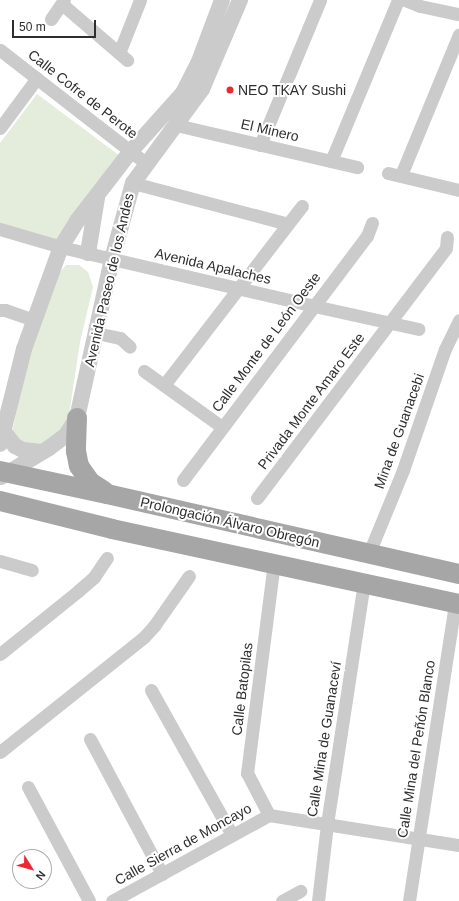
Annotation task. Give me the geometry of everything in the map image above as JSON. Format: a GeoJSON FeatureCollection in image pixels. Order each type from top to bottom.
{"type":"FeatureCollection","features":[{"type":"Feature","properties":{"kind":"main road"},"geometry":{"type":"LineString","coordinates":[[77,418],[76,451],[79,466],[90,482],[112,495],[122,512],[119,522],[112,529]]}},
{"type":"Feature","properties":{"kind":"main road","name":"Prolongación Álvaro Obregón"},"geometry":{"type":"LineString","coordinates":[[2,474],[112,495],[456,573]]}},
{"type":"Feature","properties":{"kind":"main road","name":"Prolongación Álvaro Obregón"},"geometry":{"type":"LineString","coordinates":[[0,501],[112,529],[274,562],[457,603]]}},
{"type":"Feature","properties":{"kind":"main road"},"geometry":{"type":"LineString","coordinates":[[421,595],[416,588],[417,583],[421,578],[456,573]]}},
{"type":"Feature","properties":{"kind":"street"},"geometry":{"type":"LineString","coordinates":[[51,19],[63,2],[123,57],[140,0]]}},
{"type":"Feature","properties":{"kind":"street","name":"Avenida Paseo de los Andes"},"geometry":{"type":"LineString","coordinates":[[2,438],[24,349],[61,247],[77,221],[131,151],[183,93],[198,64],[222,0]]}},
{"type":"Feature","properties":{"kind":"street","name":"Avenida Paseo de los Andes"},"geometry":{"type":"LineString","coordinates":[[2,474],[41,452],[66,435],[77,418],[112,259],[133,183],[195,101],[208,77],[240,0]]}},
{"type":"Feature","properties":{"kind":"street"},"geometry":{"type":"LineString","coordinates":[[260,145],[320,0]]}},
{"type":"Feature","properties":{"kind":"street"},"geometry":{"type":"LineString","coordinates":[[331,161],[398,0]]}},
{"type":"Feature","properties":{"kind":"street"},"geometry":{"type":"LineString","coordinates":[[405,0],[420,6],[459,14]]}},
{"type":"Feature","properties":{"kind":"street"},"geometry":{"type":"LineString","coordinates":[[401,175],[459,34]]}},
{"type":"Feature","properties":{"kind":"street","name":"Calle Cofre de Perote"},"geometry":{"type":"LineString","coordinates":[[0,50],[147,164]]}},
{"type":"Feature","properties":{"kind":"street"},"geometry":{"type":"LineString","coordinates":[[0,128],[37,78]]}},
{"type":"Feature","properties":{"kind":"street","name":"El Minero"},"geometry":{"type":"LineString","coordinates":[[176,125],[356,167]]}},
{"type":"Feature","properties":{"kind":"street"},"geometry":{"type":"LineString","coordinates":[[388,173],[459,190]]}},
{"type":"Feature","properties":{"kind":"street"},"geometry":{"type":"LineString","coordinates":[[133,183],[288,224]]}},
{"type":"Feature","properties":{"kind":"street"},"geometry":{"type":"LineString","coordinates":[[88,253],[98,194]]}},
{"type":"Feature","properties":{"kind":"street"},"geometry":{"type":"LineString","coordinates":[[164,385],[302,206]]}},
{"type":"Feature","properties":{"kind":"street","name":"Calle Monte de León Oeste"},"geometry":{"type":"LineString","coordinates":[[183,480],[367,236],[372,222]]}},
{"type":"Feature","properties":{"kind":"street","name":"Avenida Apalaches"},"geometry":{"type":"LineString","coordinates":[[0,228],[61,247],[238,289],[419,329]]}},
{"type":"Feature","properties":{"kind":"street","name":"Privada Monte Amaro Este"},"geometry":{"type":"LineString","coordinates":[[257,498],[446,248],[447,238]]}},
{"type":"Feature","properties":{"kind":"street"},"geometry":{"type":"LineString","coordinates":[[0,310],[5,310],[34,320]]}},
{"type":"Feature","properties":{"kind":"street","name":"Mina de Guanacebi"},"geometry":{"type":"LineString","coordinates":[[369,553],[403,470],[445,349],[459,320]]}},
{"type":"Feature","properties":{"kind":"street"},"geometry":{"type":"LineString","coordinates":[[96,333],[120,338],[130,347]]}},
{"type":"Feature","properties":{"kind":"street"},"geometry":{"type":"LineString","coordinates":[[144,371],[222,427]]}},
{"type":"Feature","properties":{"kind":"street"},"geometry":{"type":"LineString","coordinates":[[2,438],[23,450],[41,452]]}},
{"type":"Feature","properties":{"kind":"street"},"geometry":{"type":"LineString","coordinates":[[0,654],[78,591],[94,576],[107,558]]}},
{"type":"Feature","properties":{"kind":"street"},"geometry":{"type":"LineString","coordinates":[[0,561],[32,570]]}},
{"type":"Feature","properties":{"kind":"street","name":"Calle Batopilas"},"geometry":{"type":"LineString","coordinates":[[269,815],[247,773],[274,562]]}},
{"type":"Feature","properties":{"kind":"street"},"geometry":{"type":"LineString","coordinates":[[0,752],[144,637],[154,626],[189,576]]}},
{"type":"Feature","properties":{"kind":"street","name":"Calle Mina de Guanaceví"},"geometry":{"type":"LineString","coordinates":[[318,901],[327,824],[364,582]]}},
{"type":"Feature","properties":{"kind":"street","name":"Calle Mina del Peñón Blanco"},"geometry":{"type":"LineString","coordinates":[[409,901],[457,603]]}},
{"type":"Feature","properties":{"kind":"street"},"geometry":{"type":"LineString","coordinates":[[151,690],[232,835]]}},
{"type":"Feature","properties":{"kind":"street"},"geometry":{"type":"LineString","coordinates":[[90,739],[162,874]]}},
{"type":"Feature","properties":{"kind":"street"},"geometry":{"type":"LineString","coordinates":[[28,787],[89,901]]}},
{"type":"Feature","properties":{"kind":"street"},"geometry":{"type":"LineString","coordinates":[[269,815],[459,845]]}},
{"type":"Feature","properties":{"kind":"street","name":"Calle Sierra de Moncayo"},"geometry":{"type":"LineString","coordinates":[[112,901],[269,815]]}},
{"type":"Feature","properties":{"kind":"street"},"geometry":{"type":"LineString","coordinates":[[282,901],[300,891]]}},
{"type":"Feature","properties":{"kind":"green space"},"geometry":{"type":"Polygon","coordinates":[[[37,94],[120,156],[57,243],[0,225],[0,143],[37,94]]]}},
{"type":"Feature","properties":{"kind":"green space"},"geometry":{"type":"Polygon","coordinates":[[[66,265],[79,265],[88,272],[93,287],[80,342],[69,415],[57,437],[37,449],[26,447],[12,433],[26,364],[55,278],[66,265]]]}},
{"type":"Feature","properties":{"kind":"place","name":"NEO TKAY Sushi"},"geometry":{"type":"Point","coordinates":[230,90]}}]}
